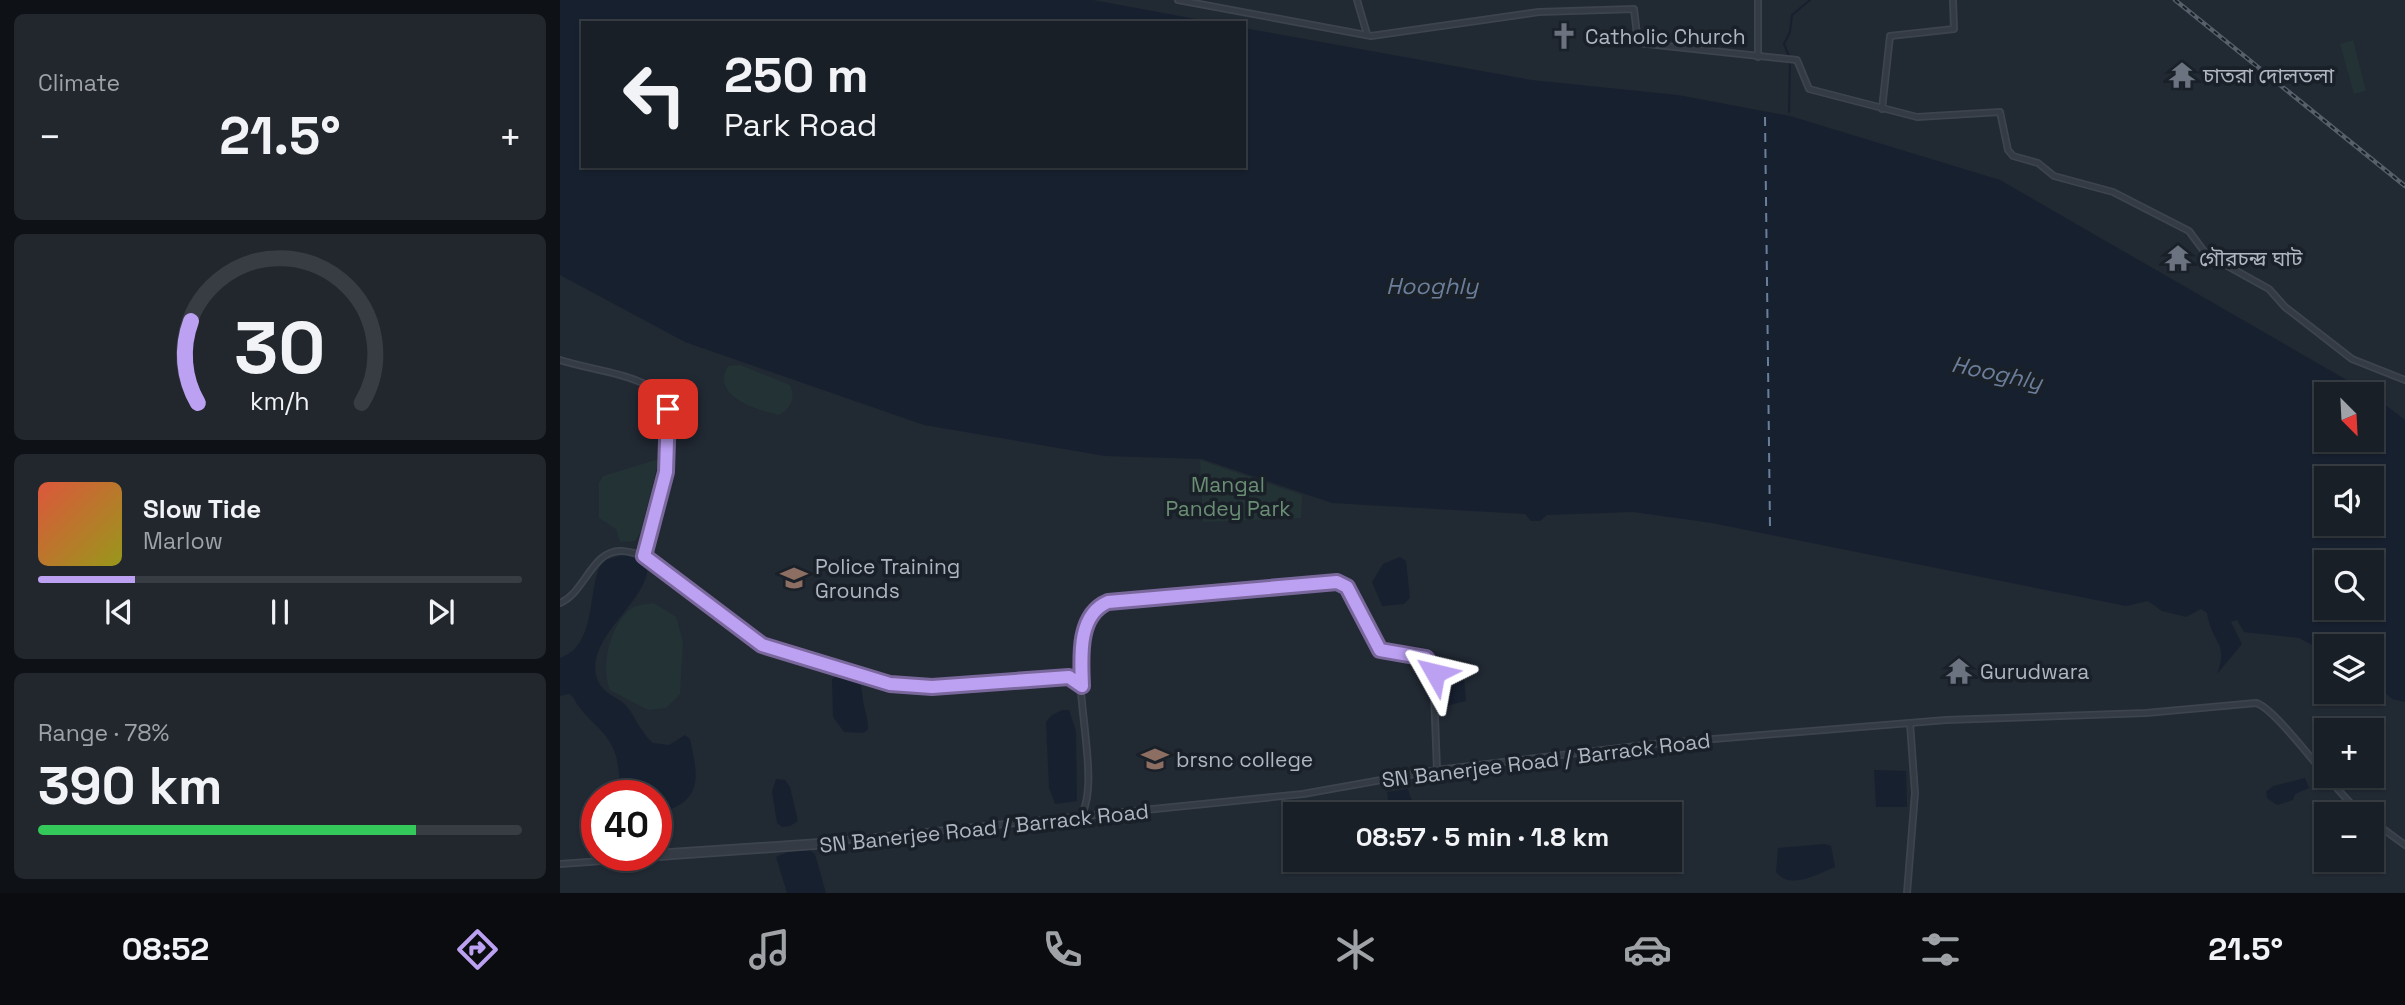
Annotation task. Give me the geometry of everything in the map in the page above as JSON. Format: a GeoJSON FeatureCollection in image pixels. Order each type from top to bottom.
{"type":"FeatureCollection","features":[{"type":"Feature","properties":{"kind":"street"},"geometry":{"type":"LineString","coordinates":[[1178,0],[1368,35],[1539,12],[1635,10],[1638,43],[1797,60],[1810,89],[1917,117],[2001,112],[2008,150],[2013,156],[2038,163],[2054,176],[2113,192],[2189,231],[2206,254],[2269,289],[2285,307],[2352,359],[2405,380]]}},
{"type":"Feature","properties":{"kind":"street"},"geometry":{"type":"LineString","coordinates":[[1357,0],[1368,35]]}},
{"type":"Feature","properties":{"kind":"street"},"geometry":{"type":"LineString","coordinates":[[1758,0],[1758,57]]}},
{"type":"Feature","properties":{"kind":"street"},"geometry":{"type":"LineString","coordinates":[[1882,109],[1890,36],[1954,29],[1953,0]]}},
{"type":"Feature","properties":{"kind":"street"},"geometry":{"type":"LineString","coordinates":[[560,360],[638,381],[656,390],[665,404],[669,416],[668,460],[644,556]]}},
{"type":"Feature","properties":{"kind":"street"},"geometry":{"type":"LineString","coordinates":[[560,603],[573,595],[606,555],[622,551],[644,556],[666,570],[732,625],[768,648],[908,687],[1063,678],[1069,677],[1081,665]]}},
{"type":"Feature","properties":{"kind":"street"},"geometry":{"type":"LineString","coordinates":[[1080,818],[1088,794],[1081,665],[1087,622],[1096,609],[1108,602],[1341,582],[1380,650],[1424,657],[1433,666],[1437,770]]}},
{"type":"Feature","properties":{"kind":"street"},"geometry":{"type":"LineString","coordinates":[[1069,677],[1082,686]]}},
{"type":"Feature","properties":{"kind":"street","name":"SN Banerjee Road / Barrack Road"},"geometry":{"type":"LineString","coordinates":[[672,857],[827,845],[836,841],[1311,793],[1437,770],[1653,744],[1910,723],[2146,713],[2256,703],[2270,711],[2320,773],[2350,802]]}},
{"type":"Feature","properties":{"kind":"street"},"geometry":{"type":"LineString","coordinates":[[1906,893],[1915,793],[1910,723]]}},
{"type":"Feature","properties":{"kind":"street"},"geometry":{"type":"LineString","coordinates":[[2384,830],[2405,845]]}},
{"type":"Feature","properties":{"kind":"street"},"geometry":{"type":"LineString","coordinates":[[672,852],[836,841]]}},
{"type":"Feature","properties":{"kind":"street","name":"SN Banerjee Road / Barrack Road"},"geometry":{"type":"LineString","coordinates":[[560,864],[581,862]]}},
{"type":"Feature","properties":{"kind":"green space"},"geometry":{"type":"Polygon","coordinates":[[[2353,40],[2366,91],[2354,94],[2340,44],[2353,40]]]}},
{"type":"Feature","properties":{"kind":"green space"},"geometry":{"type":"Polygon","coordinates":[[[740,365],[790,385],[792,398],[787,409],[779,415],[769,413],[738,400],[730,393],[725,386],[724,377],[728,366],[740,365]]]}},
{"type":"Feature","properties":{"kind":"green space"},"geometry":{"type":"Polygon","coordinates":[[[659,459],[641,531],[635,541],[620,542],[616,529],[599,518],[599,483],[603,476],[659,459]]]}},
{"type":"Feature","properties":{"kind":"green space","name":"Mangal Pandey Park"},"geometry":{"type":"Polygon","coordinates":[[[1200,460],[1302,495],[1301,518],[1203,522],[1200,460]]]}},
{"type":"Feature","properties":{"kind":"green space"},"geometry":{"type":"Polygon","coordinates":[[[654,603],[676,617],[683,641],[680,694],[666,708],[648,710],[610,690],[606,669],[609,646],[624,615],[634,607],[654,603]]]}},
{"type":"Feature","properties":{"kind":"water","name":"Hooghly"},"geometry":{"type":"Polygon","coordinates":[[[560,0],[1093,0],[1206,21],[581,21],[581,168],[1246,168],[1246,28],[1531,80],[1678,95],[1790,116],[2000,180],[2350,382],[2314,382],[2314,452],[2384,452],[2384,404],[2405,420],[2405,702],[2392,699],[2384,691],[2384,634],[2314,634],[2314,646],[2299,638],[2244,632],[2237,620],[2231,622],[2242,644],[2217,674],[2220,649],[2207,613],[2201,609],[2186,617],[2162,611],[2148,601],[2126,606],[1712,523],[1633,512],[1547,515],[1540,521],[1531,521],[1525,514],[1332,503],[1202,459],[1105,456],[924,425],[685,342],[560,275],[560,0]]]}},
{"type":"Feature","properties":{"kind":"water"},"geometry":{"type":"Polygon","coordinates":[[[628,554],[647,562],[646,576],[640,590],[598,651],[595,667],[602,687],[625,704],[653,743],[669,745],[685,735],[690,739],[696,777],[694,787],[690,796],[672,808],[672,780],[620,780],[617,758],[611,744],[573,697],[569,694],[560,696],[560,658],[571,652],[585,632],[599,568],[605,560],[628,554]]]}},
{"type":"Feature","properties":{"kind":"water"},"geometry":{"type":"Polygon","coordinates":[[[1400,557],[1406,561],[1410,598],[1404,604],[1382,606],[1372,582],[1383,564],[1400,557]]]}},
{"type":"Feature","properties":{"kind":"water"},"geometry":{"type":"Polygon","coordinates":[[[842,673],[858,680],[862,688],[868,726],[864,733],[844,732],[833,717],[832,679],[842,673]]]}},
{"type":"Feature","properties":{"kind":"water"},"geometry":{"type":"Polygon","coordinates":[[[1449,674],[1464,677],[1466,701],[1446,706],[1444,679],[1449,674]]]}},
{"type":"Feature","properties":{"kind":"water"},"geometry":{"type":"Polygon","coordinates":[[[1062,710],[1069,710],[1076,731],[1077,801],[1055,804],[1049,788],[1046,722],[1062,710]]]}},
{"type":"Feature","properties":{"kind":"water"},"geometry":{"type":"Polygon","coordinates":[[[1874,770],[1906,771],[1907,807],[1876,807],[1874,770]]]}},
{"type":"Feature","properties":{"kind":"water"},"geometry":{"type":"Polygon","coordinates":[[[2305,778],[2309,788],[2295,794],[2293,800],[2277,805],[2267,798],[2266,792],[2273,786],[2305,778]]]}},
{"type":"Feature","properties":{"kind":"water"},"geometry":{"type":"Polygon","coordinates":[[[776,779],[785,780],[790,787],[798,821],[790,826],[782,827],[777,823],[772,792],[776,779]]]}},
{"type":"Feature","properties":{"kind":"water"},"geometry":{"type":"Polygon","coordinates":[[[1408,789],[1412,802],[1388,802],[1387,792],[1408,789]]]}},
{"type":"Feature","properties":{"kind":"water"},"geometry":{"type":"Polygon","coordinates":[[[1825,844],[1831,846],[1835,867],[1797,880],[1789,880],[1776,872],[1778,848],[1825,844]]]}},
{"type":"Feature","properties":{"kind":"water"},"geometry":{"type":"Polygon","coordinates":[[[810,850],[815,854],[826,893],[787,893],[776,857],[788,852],[810,850]]]}},
{"type":"Feature","properties":{"kind":"waterway"},"geometry":{"type":"LineString","coordinates":[[1789,56],[1784,44],[1790,32],[1792,15],[1810,0]]}},
{"type":"Feature","properties":{"kind":"waterway"},"geometry":{"type":"LineString","coordinates":[[1789,112],[1790,62]]}},
{"type":"Feature","properties":{"kind":"ferry route"},"geometry":{"type":"LineString","coordinates":[[1765,117],[1770,528]]}},
{"type":"Feature","properties":{"kind":"railway"},"geometry":{"type":"LineString","coordinates":[[2175,0],[2405,186]]}},
{"type":"Feature","properties":{"kind":"place","name":"Catholic Church"},"geometry":{"type":"Point","coordinates":[1564,36]}},
{"type":"Feature","properties":{"kind":"place","name":"চাতরা দোলতলা"},"geometry":{"type":"Point","coordinates":[2182,75]}},
{"type":"Feature","properties":{"kind":"place","name":"গৌরচন্দ্র ঘাট"},"geometry":{"type":"Point","coordinates":[2178,258]}},
{"type":"Feature","properties":{"kind":"place","name":"Police Training Grounds"},"geometry":{"type":"Point","coordinates":[794,578]}},
{"type":"Feature","properties":{"kind":"place","name":"Gurudwara"},"geometry":{"type":"Point","coordinates":[1959,671]}},
{"type":"Feature","properties":{"kind":"place","name":"brsnc college"},"geometry":{"type":"Point","coordinates":[1155,759]}},
{"type":"Feature","properties":{"kind":"route"},"geometry":{"type":"LineString","coordinates":[[668,409],[668,460],[644,556],[666,570],[732,625],[768,648],[908,687],[1069,677],[1082,686],[1081,652],[1087,622],[1096,609],[1108,602],[1139,597],[1341,582],[1347,587],[1380,650],[1426,658],[1435,673]]}}]}
